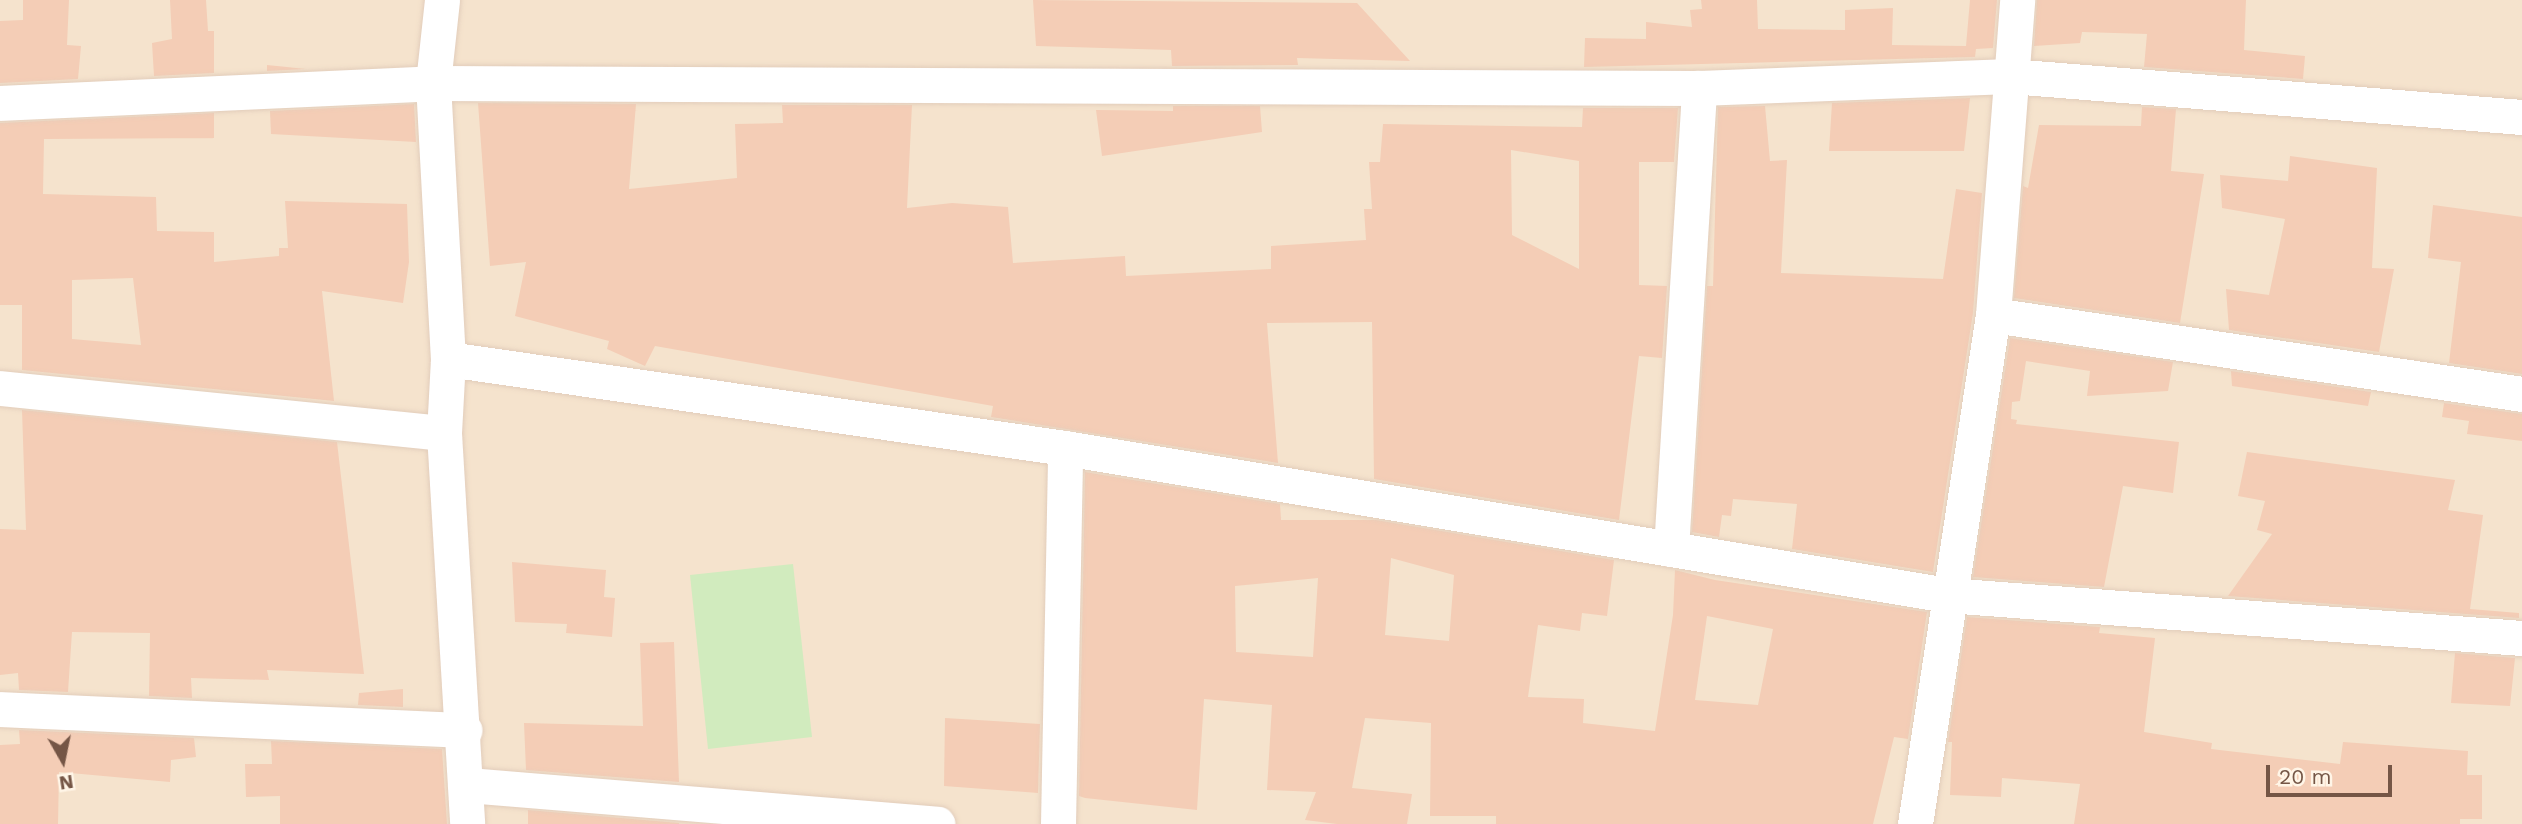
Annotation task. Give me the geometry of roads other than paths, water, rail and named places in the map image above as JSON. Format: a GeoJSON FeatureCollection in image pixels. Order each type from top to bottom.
{"type":"FeatureCollection","features":[{"type":"Feature","properties":{"kind":"street"},"geometry":{"type":"LineString","coordinates":[[442,0],[433,83],[448,359],[444,433],[464,730],[467,824]]}},
{"type":"Feature","properties":{"kind":"street"},"geometry":{"type":"LineString","coordinates":[[1915,824],[1947,595],[1993,315],[2017,0]]}},
{"type":"Feature","properties":{"kind":"street"},"geometry":{"type":"LineString","coordinates":[[0,103],[433,83],[1699,88],[2010,76],[2522,117]]}},
{"type":"Feature","properties":{"kind":"street"},"geometry":{"type":"LineString","coordinates":[[1671,549],[1699,88]]}},
{"type":"Feature","properties":{"kind":"street"},"geometry":{"type":"LineString","coordinates":[[1993,315],[2522,394]]}},
{"type":"Feature","properties":{"kind":"street"},"geometry":{"type":"LineString","coordinates":[[448,359],[1065,448],[1947,595],[2522,638]]}},
{"type":"Feature","properties":{"kind":"street"},"geometry":{"type":"LineString","coordinates":[[0,388],[444,433]]}},
{"type":"Feature","properties":{"kind":"street"},"geometry":{"type":"LineString","coordinates":[[1058,824],[1065,448]]}},
{"type":"Feature","properties":{"kind":"street"},"geometry":{"type":"LineString","coordinates":[[0,709],[464,730]]}},
{"type":"Feature","properties":{"kind":"street"},"geometry":{"type":"LineString","coordinates":[[467,785],[937,824]]}}]}
